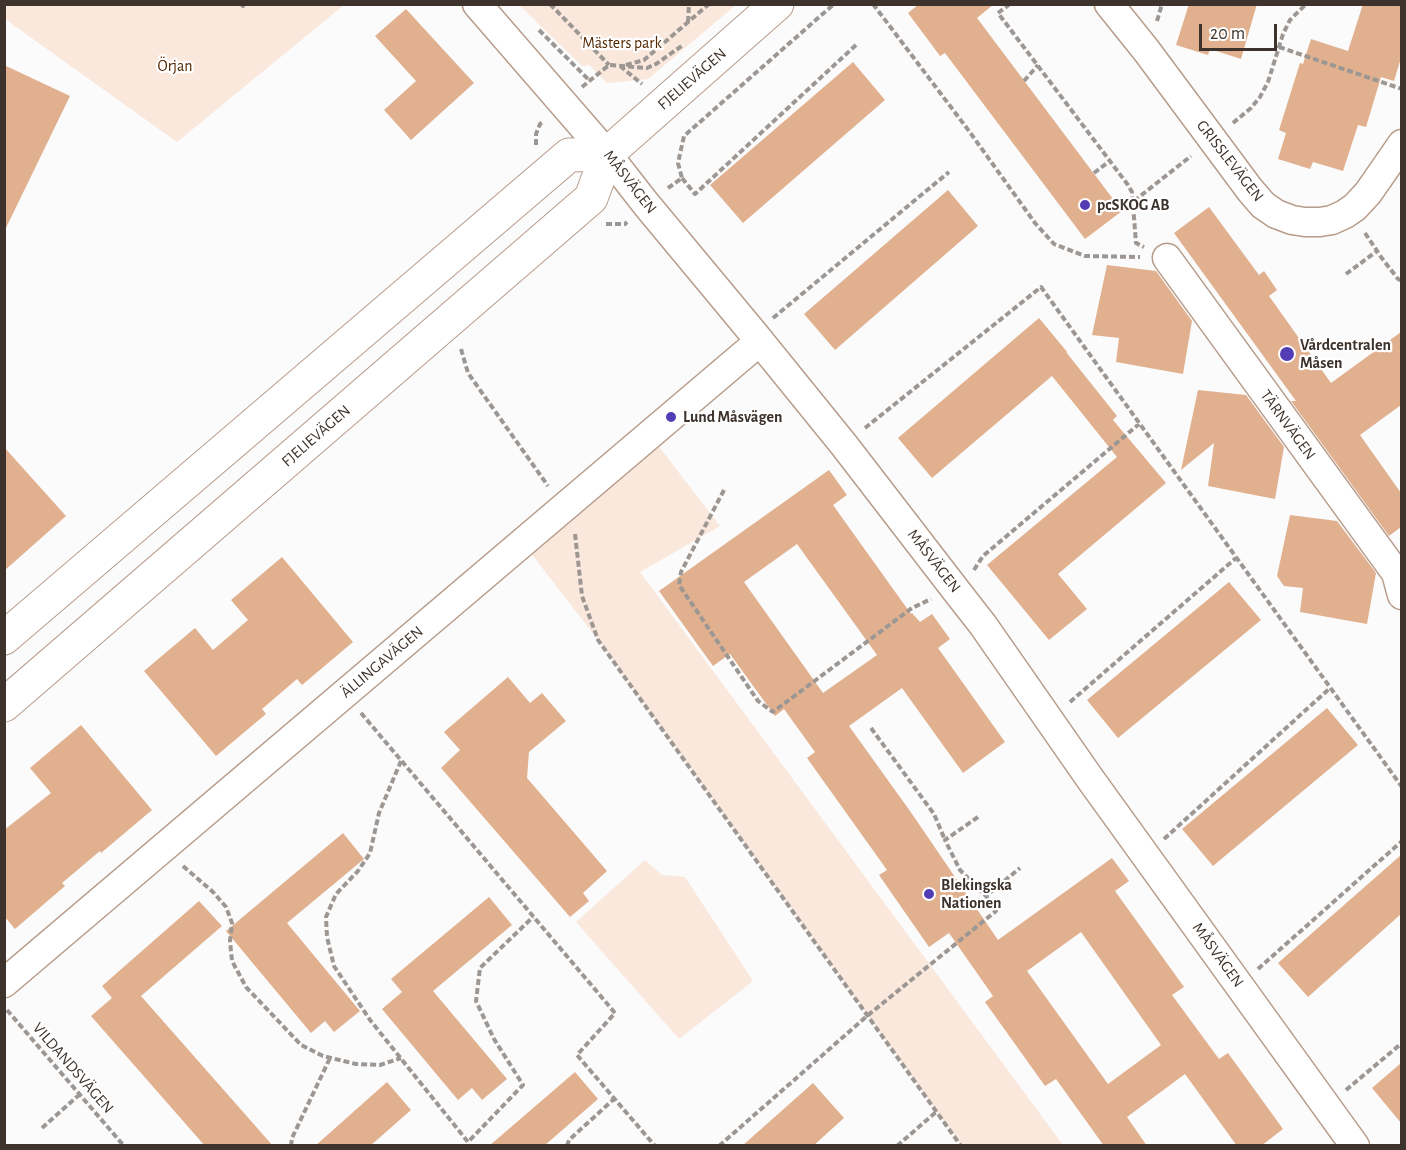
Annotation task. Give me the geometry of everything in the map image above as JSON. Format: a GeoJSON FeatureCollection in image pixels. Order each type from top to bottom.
{"type":"FeatureCollection","features":[{"type":"Feature","properties":{"kind":"main road","name":"FJELIEVÄGEN"},"geometry":{"type":"LineString","coordinates":[[4,705],[591,198],[608,154],[777,4]]}},
{"type":"Feature","properties":{"kind":"main road"},"geometry":{"type":"LineString","coordinates":[[4,638],[569,155],[608,154]]}},
{"type":"Feature","properties":{"kind":"street","name":"MÅSVÄGEN"},"geometry":{"type":"LineString","coordinates":[[477,4],[608,154],[646,204],[844,445],[983,625],[1355,1146]]}},
{"type":"Feature","properties":{"kind":"street","name":"GRISSLEVÄGEN"},"geometry":{"type":"LineString","coordinates":[[1109,4],[1250,190],[1263,205],[1276,214],[1305,222],[1326,221],[1345,214],[1368,193],[1401,144]]}},
{"type":"Feature","properties":{"kind":"street","name":"TÄRNVÄGEN"},"geometry":{"type":"LineString","coordinates":[[1167,258],[1396,573],[1401,595]]}},
{"type":"Feature","properties":{"kind":"street","name":"ÄLLINGAVÄGEN"},"geometry":{"type":"LineString","coordinates":[[4,983],[562,510],[757,337]]}},
{"type":"Feature","properties":{"kind":"path"},"geometry":{"type":"LineString","coordinates":[[549,4],[609,65],[646,68],[656,64],[690,39]]}},
{"type":"Feature","properties":{"kind":"path"},"geometry":{"type":"LineString","coordinates":[[688,22],[689,4]]}},
{"type":"Feature","properties":{"kind":"path"},"geometry":{"type":"LineString","coordinates":[[620,66],[644,60],[709,4]]}},
{"type":"Feature","properties":{"kind":"path"},"geometry":{"type":"LineString","coordinates":[[834,4],[684,136],[678,163],[682,178],[695,194],[856,45]]}},
{"type":"Feature","properties":{"kind":"path"},"geometry":{"type":"LineString","coordinates":[[873,4],[1035,223],[1054,244],[1084,256],[1167,258]]}},
{"type":"Feature","properties":{"kind":"path"},"geometry":{"type":"LineString","coordinates":[[1010,4],[998,13],[1111,160],[1132,192],[1136,243],[1167,258]]}},
{"type":"Feature","properties":{"kind":"path"},"geometry":{"type":"LineString","coordinates":[[1133,202],[1243,115],[1260,97],[1268,82],[1283,34],[1290,21],[1306,4]]}},
{"type":"Feature","properties":{"kind":"path"},"geometry":{"type":"LineString","coordinates":[[536,27],[590,81],[609,65]]}},
{"type":"Feature","properties":{"kind":"path"},"geometry":{"type":"LineString","coordinates":[[1279,47],[1401,89]]}},
{"type":"Feature","properties":{"kind":"path"},"geometry":{"type":"LineString","coordinates":[[1024,81],[1038,65]]}},
{"type":"Feature","properties":{"kind":"path"},"geometry":{"type":"LineString","coordinates":[[1094,173],[1111,160]]}},
{"type":"Feature","properties":{"kind":"path"},"geometry":{"type":"LineString","coordinates":[[757,337],[949,172]]}},
{"type":"Feature","properties":{"kind":"path"},"geometry":{"type":"LineString","coordinates":[[599,226],[608,223],[625,224],[646,204],[682,178]]}},
{"type":"Feature","properties":{"kind":"path"},"geometry":{"type":"LineString","coordinates":[[1345,214],[1355,228],[1365,232],[1401,281]]}},
{"type":"Feature","properties":{"kind":"path"},"geometry":{"type":"LineString","coordinates":[[1346,274],[1377,251]]}},
{"type":"Feature","properties":{"kind":"path"},"geometry":{"type":"LineString","coordinates":[[844,445],[1041,287],[1401,787]]}},
{"type":"Feature","properties":{"kind":"path"},"geometry":{"type":"LineString","coordinates":[[459,345],[468,373],[538,470],[575,531],[582,596],[598,640],[961,1146]]}},
{"type":"Feature","properties":{"kind":"path"},"geometry":{"type":"LineString","coordinates":[[724,490],[681,572],[679,585],[758,701],[773,712],[912,608],[955,589],[983,556],[1139,424]]}},
{"type":"Feature","properties":{"kind":"path"},"geometry":{"type":"LineString","coordinates":[[1049,720],[1236,558]]}},
{"type":"Feature","properties":{"kind":"path"},"geometry":{"type":"LineString","coordinates":[[1146,856],[1330,688]]}},
{"type":"Feature","properties":{"kind":"path"},"geometry":{"type":"LineString","coordinates":[[345,694],[615,1013],[577,1055],[655,1146]]}},
{"type":"Feature","properties":{"kind":"path"},"geometry":{"type":"LineString","coordinates":[[719,1146],[867,1016],[996,911],[986,896],[960,870],[934,814],[871,728]]}},
{"type":"Feature","properties":{"kind":"path"},"geometry":{"type":"LineString","coordinates":[[401,761],[379,813],[370,853],[358,871],[336,894],[326,917],[327,937],[334,966],[370,1020],[466,1144],[523,1085],[494,1039],[476,1001],[480,968],[533,917]]}},
{"type":"Feature","properties":{"kind":"path"},"geometry":{"type":"LineString","coordinates":[[945,840],[978,817]]}},
{"type":"Feature","properties":{"kind":"path"},"geometry":{"type":"LineString","coordinates":[[1240,986],[1401,841]]}},
{"type":"Feature","properties":{"kind":"path"},"geometry":{"type":"LineString","coordinates":[[160,851],[188,869],[226,907],[232,923],[230,941],[232,961],[246,987],[301,1045],[323,1056],[356,1064],[380,1065],[400,1058]]}},
{"type":"Feature","properties":{"kind":"path"},"geometry":{"type":"LineString","coordinates":[[986,896],[1020,868]]}},
{"type":"Feature","properties":{"kind":"path","name":"VILDANDSVÄGEN"},"geometry":{"type":"LineString","coordinates":[[4,1006],[124,1146]]}},
{"type":"Feature","properties":{"kind":"path"},"geometry":{"type":"LineString","coordinates":[[1327,1106],[1401,1043]]}},
{"type":"Feature","properties":{"kind":"path"},"geometry":{"type":"LineString","coordinates":[[291,1146],[292,1138],[330,1058]]}},
{"type":"Feature","properties":{"kind":"path"},"geometry":{"type":"LineString","coordinates":[[42,1128],[80,1094]]}},
{"type":"Feature","properties":{"kind":"path"},"geometry":{"type":"LineString","coordinates":[[567,1146],[569,1140],[615,1098]]}},
{"type":"Feature","properties":{"kind":"path"},"geometry":{"type":"LineString","coordinates":[[897,1146],[936,1112]]}},
{"type":"Feature","properties":{"kind":"green space","name":"Örjan"},"geometry":{"type":"Polygon","coordinates":[[[5,4],[344,5],[177,142],[5,19],[5,4]]]}},
{"type":"Feature","properties":{"kind":"green space","name":"Mästers park"},"geometry":{"type":"Polygon","coordinates":[[[519,5],[736,5],[648,79],[607,83],[588,64],[582,66],[519,5]]]}},
{"type":"Feature","properties":{"kind":"green space"},"geometry":{"type":"Polygon","coordinates":[[[650,435],[720,526],[640,572],[1063,1145],[961,1145],[598,640],[523,543],[650,435]]]}},
{"type":"Feature","properties":{"kind":"green space"},"geometry":{"type":"Polygon","coordinates":[[[645,860],[662,875],[685,877],[753,981],[679,1039],[576,922],[645,860]]]}},
{"type":"Feature","properties":{"kind":"building"},"geometry":{"type":"Polygon","coordinates":[[[919,4],[994,4],[977,18],[1122,211],[1085,239],[945,53],[940,56],[908,13],[919,4]]]}},
{"type":"Feature","properties":{"kind":"building"},"geometry":{"type":"Polygon","coordinates":[[[1189,4],[1257,4],[1241,59],[1210,49],[1208,55],[1176,45],[1189,4]]]}},
{"type":"Feature","properties":{"kind":"building"},"geometry":{"type":"Polygon","coordinates":[[[1363,4],[1401,4],[1401,58],[1394,81],[1381,77],[1366,127],[1358,125],[1343,171],[1313,162],[1310,169],[1278,159],[1286,133],[1279,130],[1300,63],[1303,64],[1311,39],[1348,51],[1363,4]]]}},
{"type":"Feature","properties":{"kind":"building"},"geometry":{"type":"Polygon","coordinates":[[[406,9],[474,83],[411,140],[384,110],[416,81],[375,36],[406,9]]]}},
{"type":"Feature","properties":{"kind":"building"},"geometry":{"type":"Polygon","coordinates":[[[853,62],[885,100],[743,223],[710,185],[853,62]]]}},
{"type":"Feature","properties":{"kind":"building"},"geometry":{"type":"Polygon","coordinates":[[[4,65],[70,96],[4,232],[4,65]]]}},
{"type":"Feature","properties":{"kind":"building"},"geometry":{"type":"Polygon","coordinates":[[[948,190],[978,226],[835,350],[804,314],[948,190]]]}},
{"type":"Feature","properties":{"kind":"building","name":"Vårdcentralen Måsen"},"geometry":{"type":"Polygon","coordinates":[[[1209,207],[1259,275],[1264,271],[1277,290],[1269,296],[1331,383],[1401,332],[1401,405],[1360,435],[1401,493],[1401,527],[1389,536],[1291,401],[1296,401],[1174,233],[1209,207]]]}},
{"type":"Feature","properties":{"kind":"building"},"geometry":{"type":"Polygon","coordinates":[[[1107,265],[1156,271],[1192,321],[1183,374],[1116,362],[1119,338],[1092,335],[1107,265]]]}},
{"type":"Feature","properties":{"kind":"building"},"geometry":{"type":"Polygon","coordinates":[[[1039,318],[1117,416],[1113,420],[1166,483],[1058,574],[1087,609],[1049,640],[987,565],[1117,457],[1052,376],[932,478],[898,438],[1039,318]]]}},
{"type":"Feature","properties":{"kind":"building"},"geometry":{"type":"Polygon","coordinates":[[[1198,390],[1246,395],[1284,447],[1275,499],[1208,486],[1214,443],[1181,470],[1198,390]]]}},
{"type":"Feature","properties":{"kind":"building"},"geometry":{"type":"Polygon","coordinates":[[[4,447],[66,516],[4,571],[4,447]]]}},
{"type":"Feature","properties":{"kind":"building"},"geometry":{"type":"Polygon","coordinates":[[[829,470],[847,495],[833,505],[911,614],[920,622],[932,614],[950,639],[938,648],[1005,742],[963,773],[902,688],[849,726],[998,940],[1112,858],[1129,881],[1115,891],[1184,987],[1172,995],[1219,1059],[1228,1053],[1283,1129],[1261,1146],[1237,1146],[1185,1074],[1127,1117],[1147,1146],[1104,1146],[1056,1079],[1045,1086],[985,1002],[993,996],[949,933],[929,947],[879,875],[887,870],[807,758],[815,752],[784,709],[775,716],[730,654],[713,666],[659,591],[829,470]],[[797,544],[744,582],[823,693],[877,655],[797,544]],[[1081,932],[1027,971],[1108,1084],[1161,1045],[1081,932]]]}},
{"type":"Feature","properties":{"kind":"building"},"geometry":{"type":"Polygon","coordinates":[[[1290,515],[1337,521],[1376,573],[1367,624],[1300,612],[1303,588],[1284,586],[1277,576],[1290,515]]]}},
{"type":"Feature","properties":{"kind":"building"},"geometry":{"type":"Polygon","coordinates":[[[282,557],[353,642],[302,685],[297,679],[262,709],[266,714],[216,756],[144,671],[195,628],[213,650],[248,620],[231,600],[282,557]]]}},
{"type":"Feature","properties":{"kind":"building"},"geometry":{"type":"Polygon","coordinates":[[[1229,582],[1261,620],[1118,738],[1087,700],[1229,582]]]}},
{"type":"Feature","properties":{"kind":"building"},"geometry":{"type":"Polygon","coordinates":[[[508,677],[530,703],[542,693],[566,721],[529,752],[527,778],[607,871],[583,893],[589,901],[570,917],[441,768],[460,750],[444,732],[508,677]]]}},
{"type":"Feature","properties":{"kind":"building"},"geometry":{"type":"Polygon","coordinates":[[[1327,708],[1358,745],[1213,866],[1182,829],[1327,708]]]}},
{"type":"Feature","properties":{"kind":"building"},"geometry":{"type":"Polygon","coordinates":[[[81,725],[152,810],[62,883],[65,886],[15,929],[4,916],[4,830],[51,793],[30,768],[81,725]]]}},
{"type":"Feature","properties":{"kind":"building"},"geometry":{"type":"Polygon","coordinates":[[[343,833],[364,859],[287,923],[360,1011],[334,1032],[325,1021],[311,1033],[226,931],[343,833]]]}},
{"type":"Feature","properties":{"kind":"building"},"geometry":{"type":"Polygon","coordinates":[[[1401,855],[1401,914],[1308,997],[1278,963],[1401,855]]]}},
{"type":"Feature","properties":{"kind":"building"},"geometry":{"type":"Polygon","coordinates":[[[489,897],[512,925],[433,991],[507,1079],[482,1100],[472,1088],[458,1100],[382,1009],[402,992],[391,979],[489,897]]]}},
{"type":"Feature","properties":{"kind":"building"},"geometry":{"type":"Polygon","coordinates":[[[199,901],[222,926],[141,996],[273,1146],[205,1146],[91,1016],[112,998],[102,986],[199,901]]]}},
{"type":"Feature","properties":{"kind":"building"},"geometry":{"type":"Polygon","coordinates":[[[1401,1063],[1401,1123],[1372,1088],[1401,1063]]]}},
{"type":"Feature","properties":{"kind":"building"},"geometry":{"type":"Polygon","coordinates":[[[575,1072],[598,1099],[544,1146],[489,1146],[575,1072]]]}},
{"type":"Feature","properties":{"kind":"building"},"geometry":{"type":"Polygon","coordinates":[[[387,1082],[411,1110],[370,1146],[315,1146],[387,1082]]]}},
{"type":"Feature","properties":{"kind":"building"},"geometry":{"type":"Polygon","coordinates":[[[813,1083],[844,1118],[813,1146],[742,1146],[813,1083]]]}},
{"type":"Feature","properties":{"kind":"place","name":"pcSKOG AB"},"geometry":{"type":"Point","coordinates":[1085,205]}},
{"type":"Feature","properties":{"kind":"place","name":"Vårdcentralen Måsen"},"geometry":{"type":"Point","coordinates":[1287,354]}},
{"type":"Feature","properties":{"kind":"place","name":"Lund Måsvägen"},"geometry":{"type":"Point","coordinates":[671,417]}},
{"type":"Feature","properties":{"kind":"place","name":"Blekingska Nationen"},"geometry":{"type":"Point","coordinates":[929,894]}}]}
